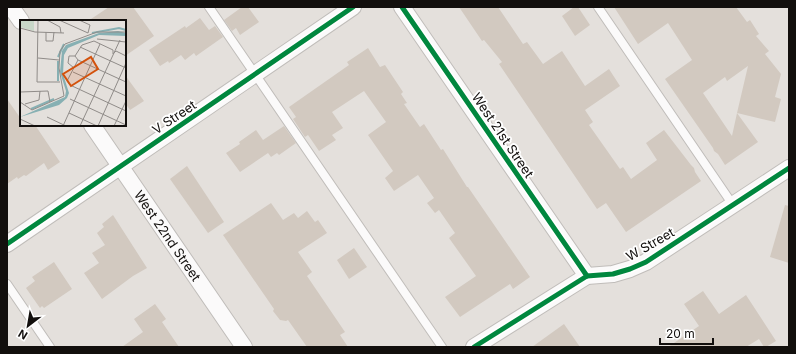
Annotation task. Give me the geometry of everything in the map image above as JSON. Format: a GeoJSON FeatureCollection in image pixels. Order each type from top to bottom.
{"type":"FeatureCollection","features":[{"type":"Feature","properties":{"kind":"street"},"geometry":{"type":"LineString","coordinates":[[11,7],[20,20]]}},
{"type":"Feature","properties":{"kind":"street","name":"V Street"},"geometry":{"type":"LineString","coordinates":[[7,244],[353,7]]}},
{"type":"Feature","properties":{"kind":"street","name":"West 21st Street"},"geometry":{"type":"LineString","coordinates":[[402,7],[587,276]]}},
{"type":"Feature","properties":{"kind":"street","name":"West 22nd Street"},"geometry":{"type":"LineString","coordinates":[[93,126],[244,347]]}},
{"type":"Feature","properties":{"kind":"street","name":"W Street"},"geometry":{"type":"LineString","coordinates":[[474,347],[490,342],[587,276],[613,274],[646,262],[789,168]]}},
{"type":"Feature","properties":{"kind":"lane"},"geometry":{"type":"LineString","coordinates":[[209,7],[442,347]]}},
{"type":"Feature","properties":{"kind":"lane"},"geometry":{"type":"LineString","coordinates":[[598,7],[733,204]]}},
{"type":"Feature","properties":{"kind":"lane"},"geometry":{"type":"LineString","coordinates":[[7,284],[50,347]]}},
{"type":"Feature","properties":{"kind":"building"},"geometry":{"type":"Polygon","coordinates":[[[109,7],[133,7],[154,36],[126,55],[126,20],[90,20],[109,7]]]}},
{"type":"Feature","properties":{"kind":"building"},"geometry":{"type":"Polygon","coordinates":[[[242,7],[248,7],[259,22],[240,35],[236,28],[232,31],[224,20],[242,7]]]}},
{"type":"Feature","properties":{"kind":"building"},"geometry":{"type":"Polygon","coordinates":[[[459,7],[498,7],[523,44],[527,42],[543,64],[562,51],[585,86],[609,69],[620,86],[585,110],[593,122],[589,125],[620,169],[623,167],[631,179],[657,160],[646,143],[664,130],[694,168],[701,181],[626,232],[606,203],[597,209],[499,64],[502,62],[484,40],[482,41],[459,7]]]}},
{"type":"Feature","properties":{"kind":"building"},"geometry":{"type":"Polygon","coordinates":[[[574,7],[578,7],[590,25],[575,36],[562,16],[574,7]]]}},
{"type":"Feature","properties":{"kind":"building"},"geometry":{"type":"Polygon","coordinates":[[[614,7],[736,7],[747,22],[750,20],[759,34],[756,36],[769,51],[765,54],[781,74],[775,97],[781,99],[775,122],[737,113],[758,142],[725,165],[665,79],[692,60],[668,23],[638,44],[614,7]],[[748,66],[727,81],[725,77],[703,93],[732,136],[748,66]]]}},
{"type":"Feature","properties":{"kind":"building"},"geometry":{"type":"Polygon","coordinates":[[[200,18],[209,30],[215,26],[223,37],[196,56],[194,53],[185,60],[181,55],[169,63],[168,61],[160,66],[149,50],[200,18]]]}},
{"type":"Feature","properties":{"kind":"building"},"geometry":{"type":"Polygon","coordinates":[[[368,48],[380,67],[385,65],[403,92],[401,94],[407,103],[404,104],[420,127],[424,124],[441,150],[443,149],[467,187],[530,277],[513,289],[510,284],[460,317],[445,297],[476,276],[449,238],[455,233],[439,210],[435,213],[427,203],[434,198],[418,175],[394,191],[385,178],[393,171],[368,135],[386,122],[364,91],[332,112],[343,128],[332,135],[336,140],[319,151],[308,135],[305,137],[293,119],[296,117],[289,107],[349,65],[347,62],[368,48]]]}},
{"type":"Feature","properties":{"kind":"building"},"geometry":{"type":"Polygon","coordinates":[[[126,76],[144,101],[130,110],[126,104],[126,76]]]}},
{"type":"Feature","properties":{"kind":"building"},"geometry":{"type":"Polygon","coordinates":[[[7,99],[20,118],[20,126],[36,126],[60,162],[48,170],[44,163],[26,176],[24,175],[18,179],[17,177],[7,184],[7,99]]]}},
{"type":"Feature","properties":{"kind":"building"},"geometry":{"type":"Polygon","coordinates":[[[284,126],[296,143],[279,155],[277,153],[271,157],[268,153],[240,172],[226,153],[240,144],[239,142],[256,130],[263,140],[284,126]]]}},
{"type":"Feature","properties":{"kind":"building"},"geometry":{"type":"Polygon","coordinates":[[[187,166],[224,222],[208,233],[170,179],[187,166]]]}},
{"type":"Feature","properties":{"kind":"building"},"geometry":{"type":"Polygon","coordinates":[[[271,203],[283,220],[294,213],[298,218],[307,211],[315,222],[318,220],[327,233],[298,252],[312,272],[307,276],[345,332],[340,335],[348,347],[307,347],[288,320],[280,320],[273,311],[274,309],[223,235],[271,203]]]}},
{"type":"Feature","properties":{"kind":"building"},"geometry":{"type":"Polygon","coordinates":[[[785,205],[789,206],[789,263],[770,257],[785,205]]]}},
{"type":"Feature","properties":{"kind":"building"},"geometry":{"type":"Polygon","coordinates":[[[113,215],[147,268],[133,276],[102,299],[84,273],[99,263],[92,253],[105,245],[97,233],[104,227],[102,224],[113,215]]]}},
{"type":"Feature","properties":{"kind":"building"},"geometry":{"type":"Polygon","coordinates":[[[354,248],[367,267],[349,279],[337,260],[354,248]]]}},
{"type":"Feature","properties":{"kind":"building"},"geometry":{"type":"Polygon","coordinates":[[[54,262],[72,289],[44,308],[42,306],[40,308],[26,288],[35,281],[32,277],[54,262]]]}},
{"type":"Feature","properties":{"kind":"building"},"geometry":{"type":"Polygon","coordinates":[[[703,291],[719,314],[746,295],[776,341],[766,347],[764,347],[759,339],[746,347],[668,347],[699,326],[684,304],[703,291]]]}},
{"type":"Feature","properties":{"kind":"building"},"geometry":{"type":"Polygon","coordinates":[[[155,304],[166,319],[162,322],[179,347],[122,347],[143,332],[134,319],[155,304]]]}},
{"type":"Feature","properties":{"kind":"building"},"geometry":{"type":"Polygon","coordinates":[[[564,324],[580,347],[532,347],[564,324]]]}},
{"type":"Feature","properties":{"kind":"cycle path"},"geometry":{"type":"LineString","coordinates":[[7,244],[353,7]]}},
{"type":"Feature","properties":{"kind":"cycle path"},"geometry":{"type":"LineString","coordinates":[[402,7],[587,276]]}},
{"type":"Feature","properties":{"kind":"cycle path"},"geometry":{"type":"LineString","coordinates":[[474,347],[587,276],[613,274],[646,262],[789,168]]}}]}
